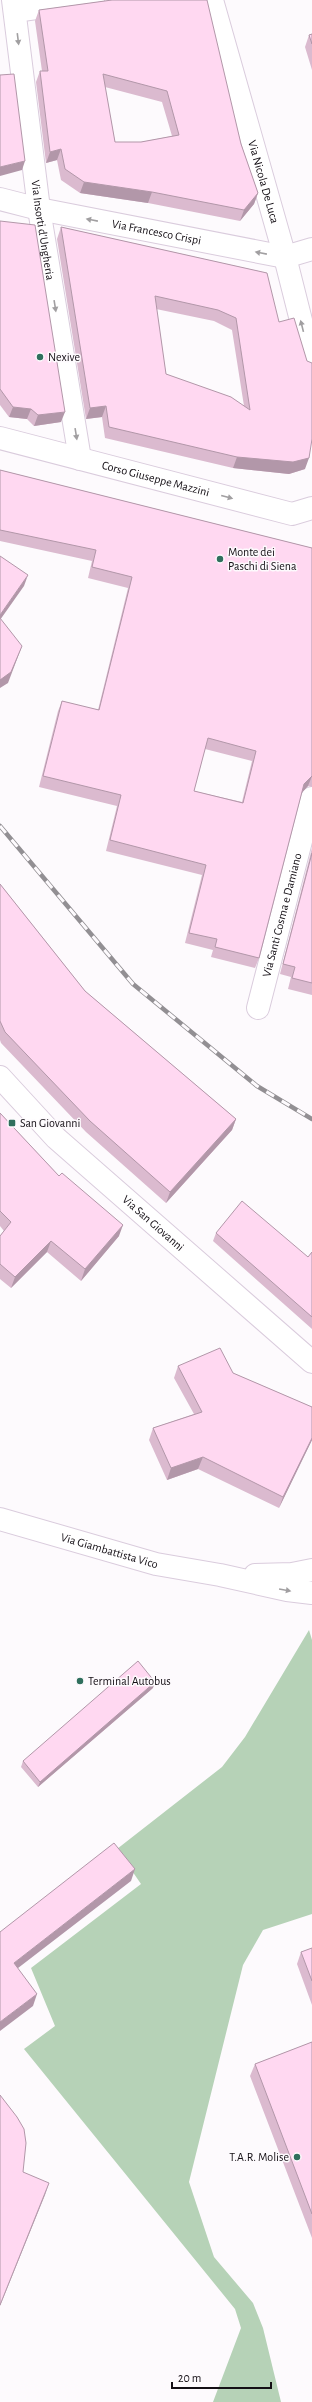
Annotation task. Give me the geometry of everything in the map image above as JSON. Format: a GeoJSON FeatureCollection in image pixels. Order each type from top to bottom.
{"type":"FeatureCollection","features":[{"type":"Feature","properties":{"kind":"street"},"geometry":{"type":"LineString","coordinates":[[14,5],[93,0]]}},
{"type":"Feature","properties":{"kind":"street","name":"Via Nicola De Luca"},"geometry":{"type":"LineString","coordinates":[[212,0],[285,258],[312,364]]}},
{"type":"Feature","properties":{"kind":"street","name":"Via Insorti d'Ungheria"},"geometry":{"type":"LineString","coordinates":[[14,5],[40,209],[80,458]]}},
{"type":"Feature","properties":{"kind":"street","name":"Via Francesco Crispi"},"geometry":{"type":"LineString","coordinates":[[0,199],[40,209],[285,258],[312,249]]}},
{"type":"Feature","properties":{"kind":"street","name":"Corso Giuseppe Mazzini"},"geometry":{"type":"LineString","coordinates":[[0,438],[292,514],[312,508]]}},
{"type":"Feature","properties":{"kind":"street","name":"Via Santi Cosma e Damiano"},"geometry":{"type":"LineString","coordinates":[[258,1008],[312,798]]}},
{"type":"Feature","properties":{"kind":"street","name":"Via San Giovanni"},"geometry":{"type":"LineString","coordinates":[[0,1077],[56,1138],[312,1362]]}},
{"type":"Feature","properties":{"kind":"street","name":"Via Giambattista Vico"},"geometry":{"type":"LineString","coordinates":[[0,1519],[156,1564],[220,1575],[287,1590],[312,1593]]}},
{"type":"Feature","properties":{"kind":"street","name":"Via Giambattista Vico"},"geometry":{"type":"LineString","coordinates":[[220,1575],[292,1574],[312,1570]]}},
{"type":"Feature","properties":{"kind":"green space"},"geometry":{"type":"Polygon","coordinates":[[[309,1630],[312,1640],[312,1914],[263,1930],[243,1965],[189,2182],[214,2257],[253,2303],[263,2328],[281,2402],[213,2402],[241,2328],[235,2309],[24,2049],[55,2026],[31,1968],[141,1884],[117,1849],[222,1767],[245,1737],[309,1630]]]}},
{"type":"Feature","properties":{"kind":"building"},"geometry":{"type":"Polygon","coordinates":[[[112,0],[207,0],[241,144],[258,193],[244,210],[152,192],[84,182],[65,169],[61,149],[50,152],[40,71],[48,71],[39,10],[112,0]],[[103,74],[115,142],[141,142],[179,135],[167,91],[103,74]]]}},
{"type":"Feature","properties":{"kind":"building"},"geometry":{"type":"Polygon","coordinates":[[[312,34],[312,44],[309,35],[312,34]]]}},
{"type":"Feature","properties":{"kind":"building"},"geometry":{"type":"Polygon","coordinates":[[[14,74],[25,161],[0,167],[0,75],[14,74]]]}},
{"type":"Feature","properties":{"kind":"building"},"geometry":{"type":"Polygon","coordinates":[[[0,221],[35,225],[65,412],[38,415],[31,409],[13,407],[0,389],[0,221]]]}},
{"type":"Feature","properties":{"kind":"building"},"geometry":{"type":"Polygon","coordinates":[[[61,227],[267,273],[279,322],[294,318],[307,361],[312,363],[312,439],[309,458],[293,462],[237,457],[109,427],[106,406],[90,408],[61,227]],[[155,296],[166,374],[231,397],[250,410],[236,318],[218,310],[155,296]]]}},
{"type":"Feature","properties":{"kind":"building"},"geometry":{"type":"Polygon","coordinates":[[[0,470],[312,548],[312,776],[304,784],[259,958],[215,947],[217,939],[189,933],[206,865],[110,840],[121,795],[43,776],[62,701],[99,710],[132,577],[92,567],[96,550],[0,530],[0,470]],[[208,738],[194,791],[243,803],[256,751],[208,738]]]}},
{"type":"Feature","properties":{"kind":"building"},"geometry":{"type":"Polygon","coordinates":[[[0,556],[28,575],[0,615],[0,556]]]}},
{"type":"Feature","properties":{"kind":"building"},"geometry":{"type":"Polygon","coordinates":[[[0,618],[22,646],[11,672],[0,680],[0,618]]]}},
{"type":"Feature","properties":{"kind":"building"},"geometry":{"type":"Polygon","coordinates":[[[312,853],[312,983],[292,978],[295,967],[283,964],[312,853]]]}},
{"type":"Feature","properties":{"kind":"building"},"geometry":{"type":"Polygon","coordinates":[[[0,884],[85,991],[236,1119],[170,1192],[90,1121],[5,1032],[0,1021],[0,884]]]}},
{"type":"Feature","properties":{"kind":"building"},"geometry":{"type":"Polygon","coordinates":[[[0,1113],[59,1176],[62,1173],[123,1225],[85,1269],[51,1241],[15,1277],[0,1264],[0,1236],[11,1222],[0,1211],[0,1113]]]}},
{"type":"Feature","properties":{"kind":"building"},"geometry":{"type":"Polygon","coordinates":[[[242,1201],[308,1257],[312,1252],[312,1317],[216,1233],[242,1201]]]}},
{"type":"Feature","properties":{"kind":"building"},"geometry":{"type":"Polygon","coordinates":[[[220,1348],[233,1373],[312,1407],[312,1438],[283,1497],[203,1457],[171,1468],[153,1428],[202,1412],[178,1366],[220,1348]]]}},
{"type":"Feature","properties":{"kind":"building"},"geometry":{"type":"Polygon","coordinates":[[[138,1661],[155,1682],[40,1782],[23,1761],[138,1661]]]}},
{"type":"Feature","properties":{"kind":"building"},"geometry":{"type":"Polygon","coordinates":[[[114,1843],[135,1869],[14,1963],[37,1994],[0,2022],[0,1932],[114,1843]]]}},
{"type":"Feature","properties":{"kind":"building"},"geometry":{"type":"Polygon","coordinates":[[[312,1948],[312,1981],[301,1952],[312,1948]]]}},
{"type":"Feature","properties":{"kind":"building","name":"T.A.R. Molise"},"geometry":{"type":"Polygon","coordinates":[[[312,2042],[312,2214],[255,2064],[312,2042]]]}},
{"type":"Feature","properties":{"kind":"building"},"geometry":{"type":"Polygon","coordinates":[[[0,2095],[17,2117],[24,2129],[26,2143],[23,2172],[49,2183],[0,2305],[0,2095]]]}},
{"type":"Feature","properties":{"kind":"railway"},"geometry":{"type":"LineString","coordinates":[[0,826],[133,984],[257,1086],[312,1119]]}},
{"type":"Feature","properties":{"kind":"place","name":"Nexive"},"geometry":{"type":"Point","coordinates":[40,357]}},
{"type":"Feature","properties":{"kind":"place","name":"Monte dei Paschi di Siena"},"geometry":{"type":"Point","coordinates":[220,559]}},
{"type":"Feature","properties":{"kind":"place","name":"San Giovanni"},"geometry":{"type":"Point","coordinates":[12,1123]}},
{"type":"Feature","properties":{"kind":"place","name":"Terminal Autobus"},"geometry":{"type":"Point","coordinates":[80,1681]}},
{"type":"Feature","properties":{"kind":"place","name":"T.A.R. Molise"},"geometry":{"type":"Point","coordinates":[297,2157]}}]}
